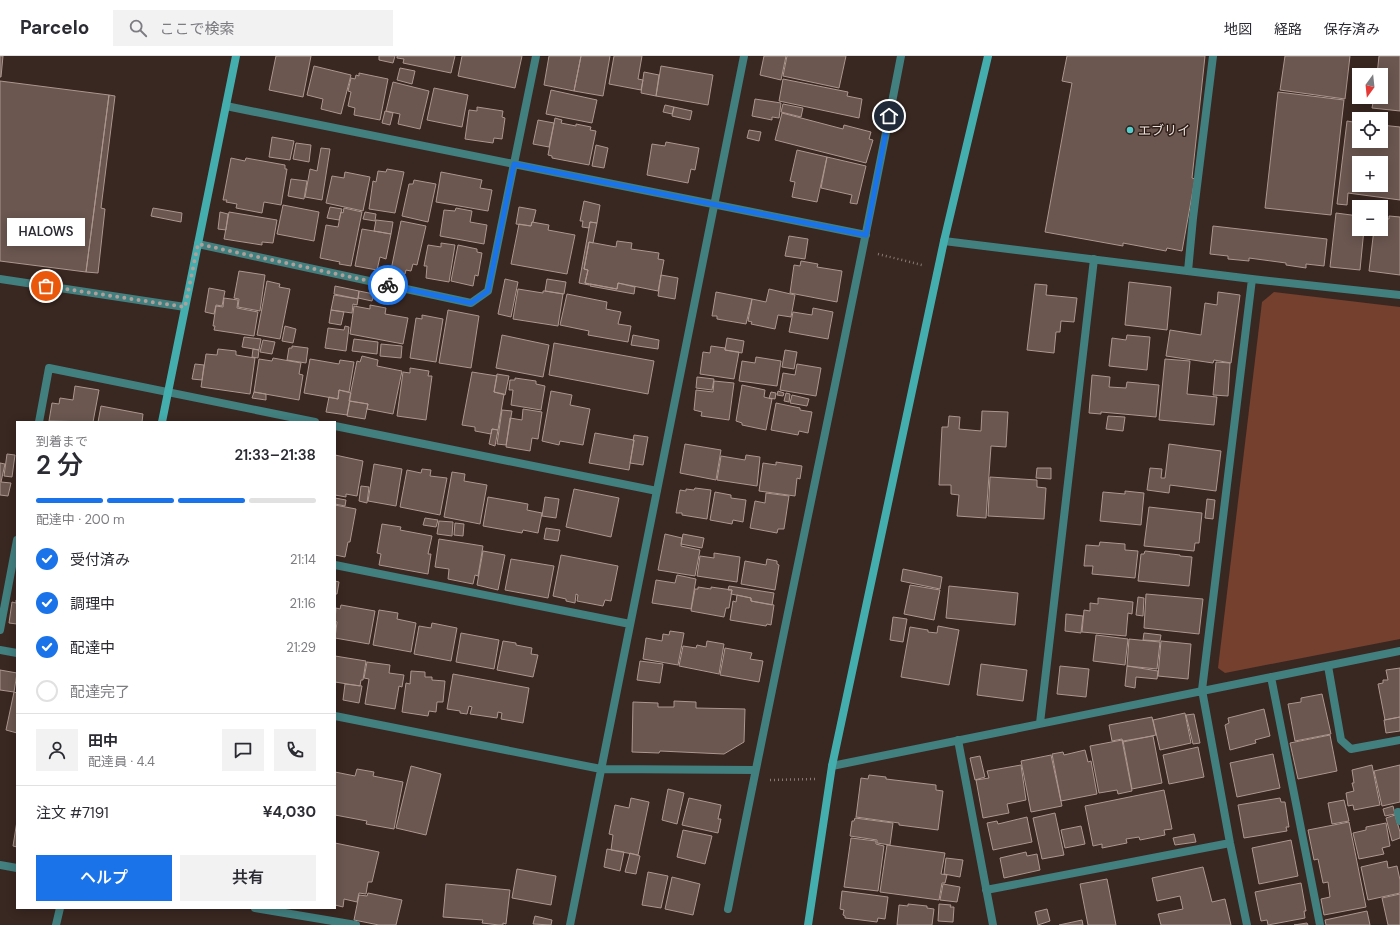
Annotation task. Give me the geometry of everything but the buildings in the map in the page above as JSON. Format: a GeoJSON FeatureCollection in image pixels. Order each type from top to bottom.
{"type":"FeatureCollection","features":[{"type":"Feature","properties":{"kind":"street"},"geometry":{"type":"LineString","coordinates":[[162,421],[236,56]]}},
{"type":"Feature","properties":{"kind":"street"},"geometry":{"type":"LineString","coordinates":[[198,244],[471,303],[488,291],[536,56]]}},
{"type":"Feature","properties":{"kind":"street"},"geometry":{"type":"LineString","coordinates":[[570,925],[744,56]]}},
{"type":"Feature","properties":{"kind":"street"},"geometry":{"type":"LineString","coordinates":[[728,909],[755,770],[863,251],[901,56]]}},
{"type":"Feature","properties":{"kind":"street"},"geometry":{"type":"LineString","coordinates":[[808,925],[832,766],[938,268],[988,56]]}},
{"type":"Feature","properties":{"kind":"street"},"geometry":{"type":"LineString","coordinates":[[1188,271],[1194,210],[1214,56]]}},
{"type":"Feature","properties":{"kind":"street"},"geometry":{"type":"LineString","coordinates":[[226,106],[866,235]]}},
{"type":"Feature","properties":{"kind":"street"},"geometry":{"type":"LineString","coordinates":[[944,241],[1252,279],[1400,295]]}},
{"type":"Feature","properties":{"kind":"street"},"geometry":{"type":"LineString","coordinates":[[1040,723],[1094,259]]}},
{"type":"Feature","properties":{"kind":"street"},"geometry":{"type":"LineString","coordinates":[[0,279],[185,307]]}},
{"type":"Feature","properties":{"kind":"street"},"geometry":{"type":"LineString","coordinates":[[1248,925],[1230,843],[1202,690],[1252,279]]}},
{"type":"Feature","properties":{"kind":"street"},"geometry":{"type":"LineString","coordinates":[[39,421],[49,368],[310,421]]}},
{"type":"Feature","properties":{"kind":"street"},"geometry":{"type":"LineString","coordinates":[[336,426],[657,491]]}},
{"type":"Feature","properties":{"kind":"street"},"geometry":{"type":"LineString","coordinates":[[0,630],[16,545]]}},
{"type":"Feature","properties":{"kind":"street"},"geometry":{"type":"LineString","coordinates":[[336,564],[630,624]]}},
{"type":"Feature","properties":{"kind":"street"},"geometry":{"type":"LineString","coordinates":[[0,650],[16,653]]}},
{"type":"Feature","properties":{"kind":"street"},"geometry":{"type":"LineString","coordinates":[[832,766],[1400,651]]}},
{"type":"Feature","properties":{"kind":"street"},"geometry":{"type":"LineString","coordinates":[[1328,666],[1341,740],[1351,749],[1400,740]]}},
{"type":"Feature","properties":{"kind":"street"},"geometry":{"type":"LineString","coordinates":[[1271,677],[1320,925]]}},
{"type":"Feature","properties":{"kind":"street"},"geometry":{"type":"LineString","coordinates":[[336,716],[601,769],[755,770]]}},
{"type":"Feature","properties":{"kind":"street"},"geometry":{"type":"LineString","coordinates":[[958,740],[993,925]]}},
{"type":"Feature","properties":{"kind":"street"},"geometry":{"type":"LineString","coordinates":[[1398,812],[1400,821]]}},
{"type":"Feature","properties":{"kind":"street"},"geometry":{"type":"LineString","coordinates":[[986,890],[1230,843]]}},
{"type":"Feature","properties":{"kind":"street"},"geometry":{"type":"LineString","coordinates":[[0,865],[16,868]]}},
{"type":"Feature","properties":{"kind":"street"},"geometry":{"type":"LineString","coordinates":[[56,925],[60,909]]}},
{"type":"Feature","properties":{"kind":"street"},"geometry":{"type":"LineString","coordinates":[[261,909],[356,925]]}},
{"type":"Feature","properties":{"kind":"path"},"geometry":{"type":"LineString","coordinates":[[863,251],[938,268]]}},
{"type":"Feature","properties":{"kind":"path"},"geometry":{"type":"LineString","coordinates":[[753,780],[830,778]]}},
{"type":"Feature","properties":{"kind":"shaded area"},"geometry":{"type":"Polygon","coordinates":[[[1274,292],[1400,307],[1400,639],[1225,673],[1218,668],[1262,302],[1274,292]]]}},
{"type":"Feature","properties":{"kind":"way so far"},"geometry":{"type":"LineString","coordinates":[[46,286],[185,307],[198,244],[388,285]]}},
{"type":"Feature","properties":{"kind":"place","name":"エブリイ"},"geometry":{"type":"Point","coordinates":[1130,130]}},
{"type":"Feature","properties":{"kind":"place","name":"HALOWS"},"geometry":{"type":"Point","coordinates":[46,286]}},
{"type":"Feature","properties":{"kind":"route"},"geometry":{"type":"LineString","coordinates":[[388,285],[471,303],[488,291],[514,164],[866,235],[889,116]]}}]}
